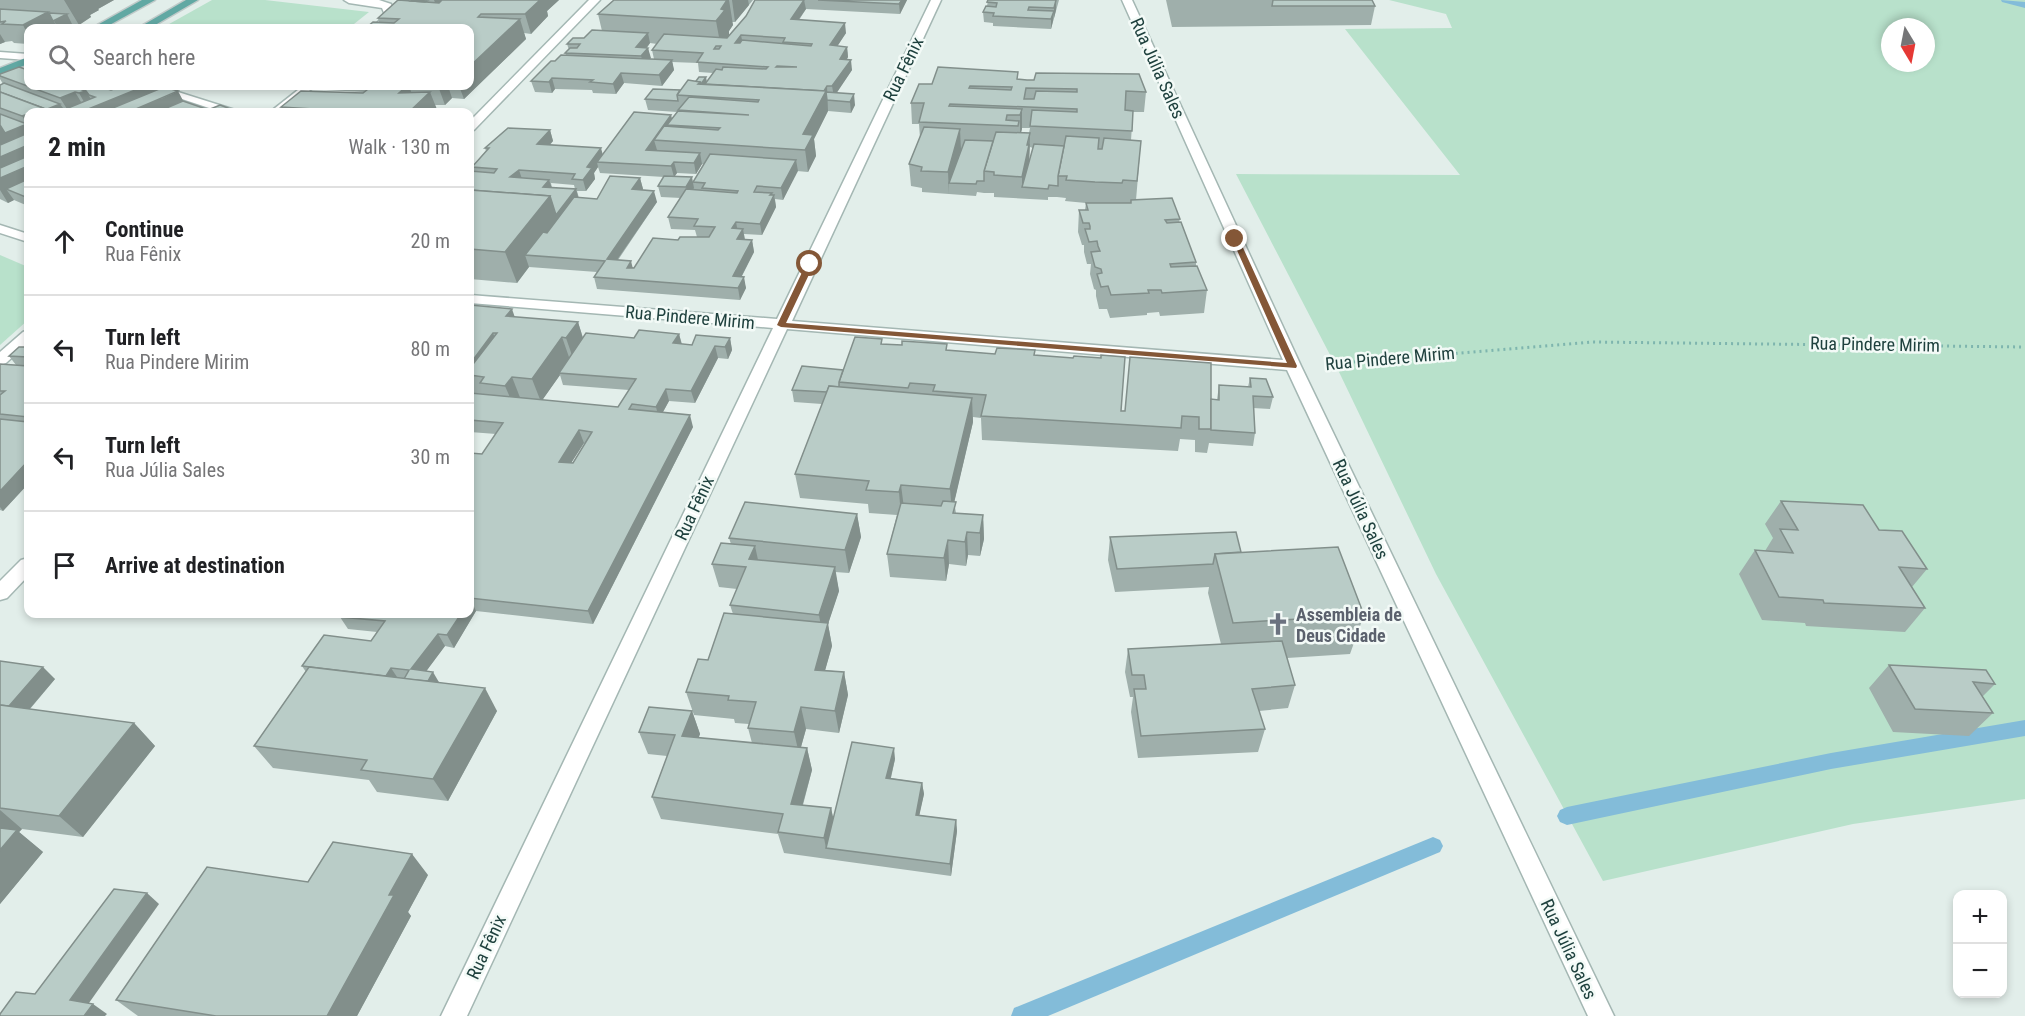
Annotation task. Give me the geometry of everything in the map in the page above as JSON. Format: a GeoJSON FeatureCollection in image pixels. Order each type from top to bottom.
{"type":"FeatureCollection","features":[{"type":"Feature","properties":{"kind":"main road"},"geometry":{"type":"LineString","coordinates":[[105,24],[150,0]]}},
{"type":"Feature","properties":{"kind":"main road"},"geometry":{"type":"LineString","coordinates":[[150,24],[193,0]]}},
{"type":"Feature","properties":{"kind":"main road"},"geometry":{"type":"LineString","coordinates":[[0,72],[24,60]]}},
{"type":"Feature","properties":{"kind":"street"},"geometry":{"type":"LineString","coordinates":[[349,0],[387,6],[390,16],[381,24]]}},
{"type":"Feature","properties":{"kind":"street"},"geometry":{"type":"LineString","coordinates":[[474,123],[595,0]]}},
{"type":"Feature","properties":{"kind":"street","name":"Rua Fênix"},"geometry":{"type":"LineString","coordinates":[[454,1016],[936,0]]}},
{"type":"Feature","properties":{"kind":"street","name":"Rua Júlia Sales"},"geometry":{"type":"LineString","coordinates":[[1127,0],[1293,366],[1601,1016]]}},
{"type":"Feature","properties":{"kind":"street"},"geometry":{"type":"LineString","coordinates":[[0,55],[24,58]]}},
{"type":"Feature","properties":{"kind":"street"},"geometry":{"type":"LineString","coordinates":[[162,90],[218,108]]}},
{"type":"Feature","properties":{"kind":"street"},"geometry":{"type":"LineString","coordinates":[[281,108],[304,90]]}},
{"type":"Feature","properties":{"kind":"street"},"geometry":{"type":"LineString","coordinates":[[0,229],[24,237]]}},
{"type":"Feature","properties":{"kind":"street","name":"Rua Pindere Mirim"},"geometry":{"type":"LineString","coordinates":[[474,300],[1293,366]]}},
{"type":"Feature","properties":{"kind":"street"},"geometry":{"type":"LineString","coordinates":[[0,360],[24,339]]}},
{"type":"Feature","properties":{"kind":"street"},"geometry":{"type":"LineString","coordinates":[[0,593],[24,569]]}},
{"type":"Feature","properties":{"kind":"path","name":"Rua Pindere Mirim"},"geometry":{"type":"LineString","coordinates":[[1293,366],[1592,342],[2025,347]]}},
{"type":"Feature","properties":{"kind":"green space"},"geometry":{"type":"Polygon","coordinates":[[[212,0],[265,0],[369,12],[354,24],[169,24],[212,0]]]}},
{"type":"Feature","properties":{"kind":"green space"},"geometry":{"type":"Polygon","coordinates":[[[1389,0],[2025,0],[2025,799],[1853,824],[1603,881],[1436,574],[1340,374],[1236,174],[1460,175],[1345,29],[1452,28],[1446,14],[1389,0]]]}},
{"type":"Feature","properties":{"kind":"green space"},"geometry":{"type":"Polygon","coordinates":[[[0,255],[24,265],[24,324],[0,345],[0,255]]]}},
{"type":"Feature","properties":{"kind":"building"},"geometry":{"type":"Polygon","coordinates":[[[398,0],[439,3],[442,0],[540,0],[525,14],[481,14],[478,17],[520,19],[474,62],[474,24],[371,24],[373,22],[394,23],[399,19],[378,18],[398,0]]]}},
{"type":"Feature","properties":{"kind":"building"},"geometry":{"type":"Polygon","coordinates":[[[614,0],[727,0],[721,9],[725,10],[716,21],[598,14],[614,0]]]}},
{"type":"Feature","properties":{"kind":"building"},"geometry":{"type":"Polygon","coordinates":[[[755,0],[804,0],[791,19],[845,23],[830,45],[847,47],[840,59],[851,60],[832,86],[827,86],[824,91],[705,84],[716,69],[722,70],[723,67],[766,69],[768,67],[697,62],[703,53],[652,50],[664,34],[727,38],[746,16],[755,0]],[[741,35],[735,43],[740,43],[742,40],[811,46],[812,44],[783,42],[785,38],[741,35]]]}},
{"type":"Feature","properties":{"kind":"building"},"geometry":{"type":"Polygon","coordinates":[[[818,0],[902,0],[899,4],[818,0]]]}},
{"type":"Feature","properties":{"kind":"building"},"geometry":{"type":"Polygon","coordinates":[[[988,0],[1056,0],[1054,8],[1029,7],[1028,10],[1054,11],[1051,19],[993,16],[994,13],[983,12],[986,6],[996,7],[997,3],[987,2],[988,0]]]}},
{"type":"Feature","properties":{"kind":"building"},"geometry":{"type":"Polygon","coordinates":[[[1273,0],[1372,0],[1375,6],[1272,6],[1273,0]]]}},
{"type":"Feature","properties":{"kind":"building"},"geometry":{"type":"Polygon","coordinates":[[[0,9],[48,12],[23,25],[0,22],[0,9]]]}},
{"type":"Feature","properties":{"kind":"building"},"geometry":{"type":"Polygon","coordinates":[[[49,13],[67,14],[53,21],[49,13]]]}},
{"type":"Feature","properties":{"kind":"building"},"geometry":{"type":"Polygon","coordinates":[[[592,30],[648,33],[636,47],[648,48],[641,56],[565,53],[570,48],[577,48],[580,44],[567,44],[573,38],[584,38],[592,30]]]}},
{"type":"Feature","properties":{"kind":"building"},"geometry":{"type":"Polygon","coordinates":[[[561,55],[672,60],[659,75],[621,73],[613,84],[590,82],[593,80],[552,78],[549,82],[531,81],[551,61],[555,61],[561,55]]]}},
{"type":"Feature","properties":{"kind":"building"},"geometry":{"type":"Polygon","coordinates":[[[19,67],[24,69],[24,85],[0,76],[0,74],[19,67]]]}},
{"type":"Feature","properties":{"kind":"building"},"geometry":{"type":"Polygon","coordinates":[[[938,67],[1018,72],[1017,79],[1027,80],[1034,80],[1036,73],[1139,74],[1146,92],[1126,91],[1125,110],[1133,111],[1132,131],[1030,126],[1032,110],[1077,112],[1077,109],[950,104],[949,106],[1022,109],[1020,115],[1007,115],[1006,120],[1019,121],[1018,126],[919,122],[924,103],[911,103],[919,84],[932,84],[938,67]],[[970,86],[969,88],[1011,90],[1012,87],[970,86]],[[1026,88],[1024,99],[1034,99],[1036,91],[1077,92],[1077,89],[1026,88]]]}},
{"type":"Feature","properties":{"kind":"building"},"geometry":{"type":"Polygon","coordinates":[[[699,77],[706,77],[701,84],[696,81],[699,77]]]}},
{"type":"Feature","properties":{"kind":"building"},"geometry":{"type":"Polygon","coordinates":[[[688,80],[700,82],[698,84],[826,91],[803,134],[813,135],[805,150],[654,140],[664,126],[718,130],[720,128],[667,125],[678,111],[749,115],[678,110],[689,97],[758,102],[759,100],[677,95],[688,80]]]}},
{"type":"Feature","properties":{"kind":"building"},"geometry":{"type":"Polygon","coordinates":[[[4,83],[60,104],[43,108],[0,92],[0,85],[4,83]]]}},
{"type":"Feature","properties":{"kind":"building"},"geometry":{"type":"Polygon","coordinates":[[[653,89],[680,90],[677,95],[678,101],[645,99],[653,89]]]}},
{"type":"Feature","properties":{"kind":"building"},"geometry":{"type":"Polygon","coordinates":[[[38,90],[86,91],[75,92],[60,98],[38,90]]]}},
{"type":"Feature","properties":{"kind":"building"},"geometry":{"type":"Polygon","coordinates":[[[83,90],[135,90],[91,108],[68,108],[95,97],[83,90]]]}},
{"type":"Feature","properties":{"kind":"building"},"geometry":{"type":"Polygon","coordinates":[[[157,90],[178,91],[138,108],[113,108],[157,90]]]}},
{"type":"Feature","properties":{"kind":"building"},"geometry":{"type":"Polygon","coordinates":[[[367,90],[402,90],[399,93],[430,92],[413,108],[281,107],[301,91],[363,93],[367,90]]]}},
{"type":"Feature","properties":{"kind":"building"},"geometry":{"type":"Polygon","coordinates":[[[0,92],[43,108],[24,108],[22,116],[0,108],[0,92]]]}},
{"type":"Feature","properties":{"kind":"building"},"geometry":{"type":"Polygon","coordinates":[[[826,92],[854,94],[850,102],[827,100],[826,92]]]}},
{"type":"Feature","properties":{"kind":"building"},"geometry":{"type":"Polygon","coordinates":[[[183,101],[203,108],[166,108],[183,101]]]}},
{"type":"Feature","properties":{"kind":"building"},"geometry":{"type":"Polygon","coordinates":[[[220,105],[228,108],[213,108],[220,105]]]}},
{"type":"Feature","properties":{"kind":"building"},"geometry":{"type":"Polygon","coordinates":[[[634,112],[671,115],[646,150],[700,153],[694,163],[674,162],[671,166],[597,162],[634,112]]]}},
{"type":"Feature","properties":{"kind":"building"},"geometry":{"type":"Polygon","coordinates":[[[0,114],[24,123],[24,125],[5,133],[0,125],[0,114]]]}},
{"type":"Feature","properties":{"kind":"building"},"geometry":{"type":"Polygon","coordinates":[[[924,127],[960,129],[948,172],[921,171],[922,167],[909,164],[924,127]]]}},
{"type":"Feature","properties":{"kind":"building"},"geometry":{"type":"Polygon","coordinates":[[[508,128],[550,130],[537,144],[601,148],[587,167],[592,168],[583,180],[572,179],[575,174],[519,170],[510,177],[549,180],[543,187],[576,189],[556,215],[550,196],[474,190],[474,171],[494,173],[497,169],[474,167],[489,148],[485,148],[508,128]]]}},
{"type":"Feature","properties":{"kind":"building"},"geometry":{"type":"Polygon","coordinates":[[[996,132],[1030,133],[1022,177],[994,175],[994,172],[984,171],[996,132]]]}},
{"type":"Feature","properties":{"kind":"building"},"geometry":{"type":"Polygon","coordinates":[[[24,135],[24,147],[0,157],[0,145],[24,135]]]}},
{"type":"Feature","properties":{"kind":"building"},"geometry":{"type":"Polygon","coordinates":[[[1066,136],[1099,138],[1098,149],[1102,149],[1104,138],[1141,141],[1137,181],[1095,182],[1066,180],[1067,176],[1058,176],[1066,136]]]}},
{"type":"Feature","properties":{"kind":"building"},"geometry":{"type":"Polygon","coordinates":[[[965,140],[993,141],[984,171],[984,181],[977,181],[976,184],[949,183],[965,140]]]}},
{"type":"Feature","properties":{"kind":"building"},"geometry":{"type":"Polygon","coordinates":[[[1034,144],[1064,146],[1058,186],[1049,185],[1048,189],[1022,187],[1034,144]]]}},
{"type":"Feature","properties":{"kind":"building"},"geometry":{"type":"Polygon","coordinates":[[[710,154],[796,160],[781,188],[757,186],[754,192],[774,195],[760,224],[736,222],[732,228],[743,229],[737,239],[752,240],[733,276],[744,277],[738,288],[594,277],[605,261],[525,255],[543,232],[547,233],[574,197],[597,199],[610,176],[640,178],[632,189],[654,191],[607,259],[631,261],[627,268],[634,268],[653,238],[678,240],[680,237],[709,237],[715,227],[694,226],[698,219],[668,217],[686,189],[737,193],[738,191],[702,188],[705,183],[693,182],[710,154]]]}},
{"type":"Feature","properties":{"kind":"building"},"geometry":{"type":"Polygon","coordinates":[[[24,158],[24,168],[0,178],[0,168],[24,158]]]}},
{"type":"Feature","properties":{"kind":"building"},"geometry":{"type":"Polygon","coordinates":[[[664,176],[692,177],[686,187],[658,186],[664,176]]]}},
{"type":"Feature","properties":{"kind":"building"},"geometry":{"type":"Polygon","coordinates":[[[24,181],[24,196],[6,189],[24,181]]]}},
{"type":"Feature","properties":{"kind":"building"},"geometry":{"type":"Polygon","coordinates":[[[474,190],[550,196],[505,252],[474,249],[474,190]]]}},
{"type":"Feature","properties":{"kind":"building"},"geometry":{"type":"Polygon","coordinates":[[[1172,198],[1180,219],[1165,220],[1167,223],[1181,222],[1196,262],[1170,264],[1171,267],[1197,266],[1207,290],[1162,293],[1161,290],[1148,290],[1149,293],[1111,295],[1108,286],[1101,287],[1097,274],[1102,273],[1101,269],[1095,267],[1091,252],[1100,251],[1097,241],[1089,242],[1085,229],[1090,229],[1090,226],[1089,223],[1083,223],[1079,210],[1088,210],[1086,203],[1131,203],[1131,200],[1172,198]]]}},
{"type":"Feature","properties":{"kind":"building"},"geometry":{"type":"Polygon","coordinates":[[[474,305],[512,309],[506,316],[578,322],[566,338],[562,337],[532,379],[512,377],[505,386],[480,383],[484,377],[474,376],[474,363],[497,333],[493,333],[474,359],[474,305]]]}},
{"type":"Feature","properties":{"kind":"building"},"geometry":{"type":"Polygon","coordinates":[[[639,330],[679,334],[673,343],[692,345],[696,335],[730,338],[725,347],[715,346],[691,391],[666,389],[656,407],[632,404],[629,409],[690,415],[588,611],[474,598],[474,453],[482,454],[503,423],[474,420],[474,393],[618,407],[636,379],[559,373],[586,333],[634,338],[639,330]],[[579,430],[559,462],[573,463],[592,432],[579,430]]]}},
{"type":"Feature","properties":{"kind":"building"},"geometry":{"type":"Polygon","coordinates":[[[855,337],[882,339],[881,344],[902,345],[902,341],[947,344],[946,350],[995,354],[997,348],[1035,350],[1034,355],[1073,358],[1074,356],[1101,358],[1101,355],[1125,357],[1121,411],[1125,411],[1130,357],[1211,363],[1211,429],[1199,429],[1199,417],[1182,416],[1181,428],[981,416],[986,395],[933,391],[935,385],[910,383],[908,388],[839,382],[855,337]]]}},
{"type":"Feature","properties":{"kind":"building"},"geometry":{"type":"Polygon","coordinates":[[[19,347],[24,347],[24,357],[9,356],[19,347]]]}},
{"type":"Feature","properties":{"kind":"building"},"geometry":{"type":"Polygon","coordinates":[[[0,364],[24,366],[24,417],[0,414],[0,395],[5,391],[0,391],[0,364]]]}},
{"type":"Feature","properties":{"kind":"building"},"geometry":{"type":"Polygon","coordinates":[[[802,366],[843,370],[839,387],[829,386],[827,392],[792,390],[802,366]]]}},
{"type":"Feature","properties":{"kind":"building"},"geometry":{"type":"Polygon","coordinates":[[[1250,378],[1266,379],[1273,397],[1253,396],[1255,433],[1211,430],[1211,399],[1219,400],[1219,385],[1251,387],[1250,378]]]}},
{"type":"Feature","properties":{"kind":"building"},"geometry":{"type":"Polygon","coordinates":[[[829,386],[972,398],[950,489],[901,485],[899,492],[866,490],[869,481],[795,474],[829,386]]]}},
{"type":"Feature","properties":{"kind":"building"},"geometry":{"type":"Polygon","coordinates":[[[0,419],[24,422],[24,465],[0,491],[0,419]]]}},
{"type":"Feature","properties":{"kind":"building"},"geometry":{"type":"Polygon","coordinates":[[[943,501],[956,502],[953,513],[983,515],[980,533],[967,532],[965,542],[948,540],[944,558],[887,554],[901,503],[941,506],[943,501]]]}},
{"type":"Feature","properties":{"kind":"building"},"geometry":{"type":"Polygon","coordinates":[[[1781,501],[1863,505],[1879,530],[1902,531],[1927,569],[1899,567],[1925,608],[1824,603],[1823,600],[1779,597],[1755,550],[1793,553],[1780,529],[1798,530],[1781,501]]]}},
{"type":"Feature","properties":{"kind":"building"},"geometry":{"type":"Polygon","coordinates":[[[745,502],[857,514],[845,550],[729,538],[745,502]]]}},
{"type":"Feature","properties":{"kind":"building"},"geometry":{"type":"Polygon","coordinates":[[[1236,532],[1241,552],[1215,554],[1213,564],[1117,569],[1110,537],[1236,532]]]}},
{"type":"Feature","properties":{"kind":"building"},"geometry":{"type":"Polygon","coordinates":[[[721,543],[755,546],[749,559],[835,567],[819,615],[730,605],[746,567],[712,564],[721,543]]]}},
{"type":"Feature","properties":{"kind":"building"},"geometry":{"type":"Polygon","coordinates":[[[1338,547],[1364,615],[1233,623],[1215,554],[1338,547]]]}},
{"type":"Feature","properties":{"kind":"building"},"geometry":{"type":"Polygon","coordinates":[[[724,613],[828,623],[815,670],[844,672],[835,711],[801,707],[794,732],[748,728],[756,702],[728,700],[729,696],[686,692],[698,659],[708,660],[724,613]]]}},
{"type":"Feature","properties":{"kind":"building"},"geometry":{"type":"Polygon","coordinates":[[[351,618],[458,618],[447,635],[438,634],[411,669],[433,672],[428,681],[404,679],[409,670],[391,668],[386,676],[302,666],[324,635],[371,641],[385,621],[351,618]]]}},
{"type":"Feature","properties":{"kind":"building"},"geometry":{"type":"Polygon","coordinates":[[[1282,641],[1295,685],[1252,689],[1265,729],[1141,736],[1134,689],[1146,689],[1144,675],[1132,675],[1128,649],[1282,641]]]}},
{"type":"Feature","properties":{"kind":"building"},"geometry":{"type":"Polygon","coordinates":[[[0,661],[43,667],[9,706],[0,705],[0,661]]]}},
{"type":"Feature","properties":{"kind":"building"},"geometry":{"type":"Polygon","coordinates":[[[1889,665],[1986,670],[1995,684],[1973,682],[1993,713],[1915,709],[1889,665]]]}},
{"type":"Feature","properties":{"kind":"building"},"geometry":{"type":"Polygon","coordinates":[[[309,667],[485,688],[433,779],[361,770],[367,760],[254,746],[309,667]]]}},
{"type":"Feature","properties":{"kind":"building"},"geometry":{"type":"Polygon","coordinates":[[[0,705],[134,723],[59,816],[0,808],[0,705]]]}},
{"type":"Feature","properties":{"kind":"building"},"geometry":{"type":"Polygon","coordinates":[[[649,707],[692,711],[682,736],[807,748],[791,804],[831,808],[824,838],[778,832],[783,814],[652,797],[675,735],[639,732],[649,707]]]}},
{"type":"Feature","properties":{"kind":"building"},"geometry":{"type":"Polygon","coordinates":[[[852,742],[894,748],[886,778],[922,783],[916,815],[956,820],[950,864],[826,848],[852,742]]]}},
{"type":"Feature","properties":{"kind":"building"},"geometry":{"type":"Polygon","coordinates":[[[0,828],[17,830],[0,850],[0,828]]]}},
{"type":"Feature","properties":{"kind":"building"},"geometry":{"type":"Polygon","coordinates":[[[333,842],[412,854],[389,895],[394,895],[327,1016],[216,1016],[116,1000],[207,867],[308,882],[333,842]]]}},
{"type":"Feature","properties":{"kind":"building"},"geometry":{"type":"Polygon","coordinates":[[[114,889],[147,893],[70,1000],[93,1004],[84,1016],[0,1016],[0,1014],[16,992],[35,994],[114,889]]]}},
{"type":"Feature","properties":{"kind":"waterway"},"geometry":{"type":"LineString","coordinates":[[2005,0],[2025,5]]}},
{"type":"Feature","properties":{"kind":"waterway"},"geometry":{"type":"LineString","coordinates":[[1567,816],[1831,761],[2025,728]]}},
{"type":"Feature","properties":{"kind":"waterway"},"geometry":{"type":"LineString","coordinates":[[1022,1016],[1433,846]]}},
{"type":"Feature","properties":{"kind":"place","name":"Assembleia de Deus Cidade"},"geometry":{"type":"Point","coordinates":[1278,624]}},
{"type":"Feature","properties":{"kind":"route"},"geometry":{"type":"LineString","coordinates":[[810,264],[781,325],[1293,366],[1235,239]]}}]}
